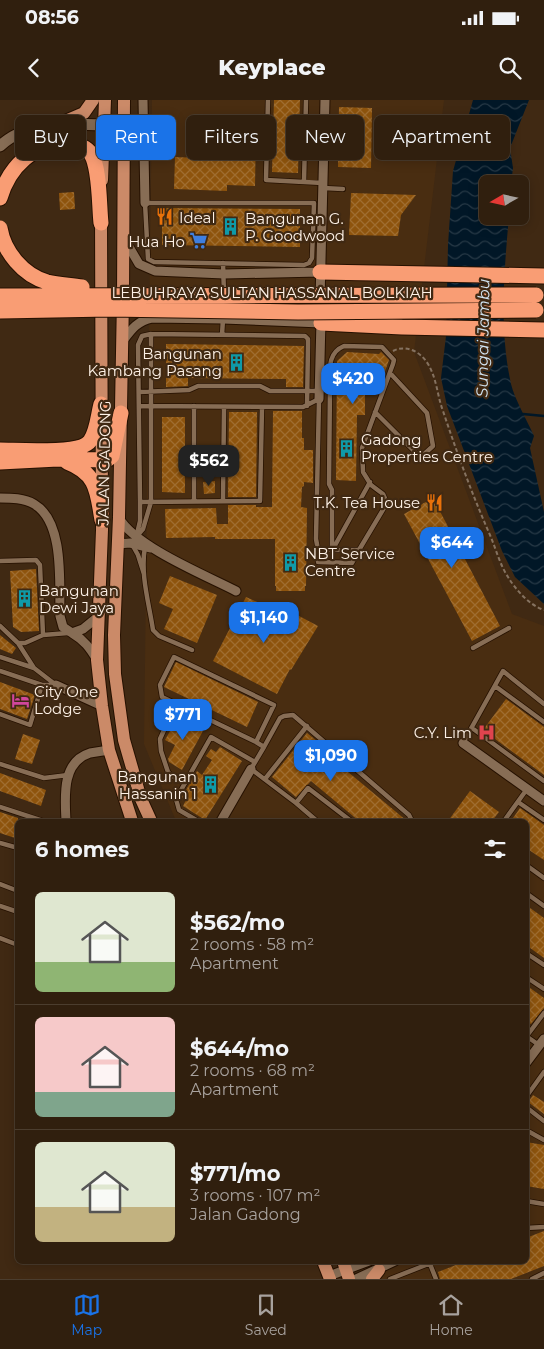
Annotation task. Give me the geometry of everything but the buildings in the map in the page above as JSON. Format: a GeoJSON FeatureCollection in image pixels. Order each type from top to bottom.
{"type":"FeatureCollection","features":[{"type":"Feature","properties":{"kind":"highway"},"geometry":{"type":"LineString","coordinates":[[1,195],[14,169],[30,153],[51,145],[74,144],[90,152],[94,160],[97,172],[101,223]]}},
{"type":"Feature","properties":{"kind":"highway"},"geometry":{"type":"LineString","coordinates":[[0,228],[5,243],[15,259],[22,267],[38,278],[56,283],[134,294]]}},
{"type":"Feature","properties":{"kind":"highway"},"geometry":{"type":"LineString","coordinates":[[320,272],[540,276]]}},
{"type":"Feature","properties":{"kind":"highway","name":"LEBUHRAYA SULTAN HASSANAL BOLKIAH"},"geometry":{"type":"LineString","coordinates":[[0,296],[134,294],[540,295]]}},
{"type":"Feature","properties":{"kind":"highway","name":"LEBUHRAYA SULTAN HASSANAL BOLKIAH"},"geometry":{"type":"LineString","coordinates":[[0,311],[109,309],[298,312],[540,310]]}},
{"type":"Feature","properties":{"kind":"highway"},"geometry":{"type":"LineString","coordinates":[[321,322],[402,327],[540,329]]}},
{"type":"Feature","properties":{"kind":"highway"},"geometry":{"type":"LineString","coordinates":[[0,450],[71,450],[84,446],[90,442],[94,434],[100,404]]}},
{"type":"Feature","properties":{"kind":"highway"},"geometry":{"type":"LineString","coordinates":[[0,462],[58,459],[107,460],[112,456],[121,413]]}},
{"type":"Feature","properties":{"kind":"highway"},"geometry":{"type":"LineString","coordinates":[[58,459],[77,466],[91,477],[96,488],[102,520]]}},
{"type":"Feature","properties":{"kind":"main road"},"geometry":{"type":"LineString","coordinates":[[79,115],[84,113],[93,100]]}},
{"type":"Feature","properties":{"kind":"main road","name":"JALAN GADONG"},"geometry":{"type":"LineString","coordinates":[[104,115],[105,100]]}},
{"type":"Feature","properties":{"kind":"main road","name":"JALAN GADONG"},"geometry":{"type":"LineString","coordinates":[[124,100],[124,115]]}},
{"type":"Feature","properties":{"kind":"main road"},"geometry":{"type":"LineString","coordinates":[[0,146],[15,135]]}},
{"type":"Feature","properties":{"kind":"main road","name":"JALAN GADONG"},"geometry":{"type":"LineString","coordinates":[[103,160],[100,404],[102,520],[97,660],[109,750],[131,819]]}},
{"type":"Feature","properties":{"kind":"main road","name":"JALAN GADONG"},"geometry":{"type":"LineString","coordinates":[[124,160],[119,518],[124,543],[114,635],[116,682],[124,740],[150,819]]}},
{"type":"Feature","properties":{"kind":"main road"},"geometry":{"type":"LineString","coordinates":[[324,1264],[330,1277]]}},
{"type":"Feature","properties":{"kind":"street"},"geometry":{"type":"LineString","coordinates":[[143,100],[145,202]]}},
{"type":"Feature","properties":{"kind":"street"},"geometry":{"type":"LineString","coordinates":[[319,395],[320,272],[325,100]]}},
{"type":"Feature","properties":{"kind":"street"},"geometry":{"type":"LineString","coordinates":[[123,238],[138,264],[155,271],[224,274],[320,272]]}},
{"type":"Feature","properties":{"kind":"street"},"geometry":{"type":"LineString","coordinates":[[122,342],[131,329],[143,320],[152,318],[321,322]]}},
{"type":"Feature","properties":{"kind":"street"},"geometry":{"type":"LineString","coordinates":[[0,498],[24,500],[34,504],[49,518],[54,528],[56,540],[60,622],[62,627],[90,647],[97,660]]}},
{"type":"Feature","properties":{"kind":"street"},"geometry":{"type":"LineString","coordinates":[[119,518],[124,526],[149,548]]}},
{"type":"Feature","properties":{"kind":"street"},"geometry":{"type":"LineString","coordinates":[[124,543],[149,548],[236,591]]}},
{"type":"Feature","properties":{"kind":"street"},"geometry":{"type":"LineString","coordinates":[[71,633],[83,629],[99,616]]}},
{"type":"Feature","properties":{"kind":"street"},"geometry":{"type":"LineString","coordinates":[[56,685],[102,706]]}},
{"type":"Feature","properties":{"kind":"street"},"geometry":{"type":"LineString","coordinates":[[463,742],[544,802]]}},
{"type":"Feature","properties":{"kind":"street"},"geometry":{"type":"LineString","coordinates":[[66,819],[66,792],[68,776],[72,766],[89,754],[109,750]]}},
{"type":"Feature","properties":{"kind":"street"},"geometry":{"type":"LineString","coordinates":[[222,819],[253,766]]}},
{"type":"Feature","properties":{"kind":"street"},"geometry":{"type":"LineString","coordinates":[[529,1059],[542,1042]]}},
{"type":"Feature","properties":{"kind":"street"},"geometry":{"type":"LineString","coordinates":[[330,1277],[361,1264]]}},
{"type":"Feature","properties":{"kind":"street"},"geometry":{"type":"LineString","coordinates":[[356,1279],[378,1276],[392,1264]]}},
{"type":"Feature","properties":{"kind":"lane"},"geometry":{"type":"LineString","coordinates":[[268,100],[266,180],[304,182],[343,189]]}},
{"type":"Feature","properties":{"kind":"lane"},"geometry":{"type":"LineString","coordinates":[[304,182],[306,100]]}},
{"type":"Feature","properties":{"kind":"lane"},"geometry":{"type":"LineString","coordinates":[[145,202],[314,203],[312,258],[309,263],[304,265],[224,263],[154,262],[148,259],[145,202]]}},
{"type":"Feature","properties":{"kind":"lane"},"geometry":{"type":"LineString","coordinates":[[222,335],[224,263]]}},
{"type":"Feature","properties":{"kind":"lane"},"geometry":{"type":"LineString","coordinates":[[144,574],[138,555],[124,543],[137,536],[143,529],[151,502],[151,334]]}},
{"type":"Feature","properties":{"kind":"lane"},"geometry":{"type":"LineString","coordinates":[[137,536],[140,521],[139,340],[142,336],[151,334],[304,336],[308,339],[307,406]]}},
{"type":"Feature","properties":{"kind":"lane"},"geometry":{"type":"LineString","coordinates":[[319,395],[316,539],[318,562],[352,563],[387,503],[383,494],[370,482],[363,472],[362,448],[394,360],[382,347],[344,346],[331,358],[329,484],[332,490],[332,550]]}},
{"type":"Feature","properties":{"kind":"lane"},"geometry":{"type":"LineString","coordinates":[[320,363],[330,385]]}},
{"type":"Feature","properties":{"kind":"lane"},"geometry":{"type":"LineString","coordinates":[[376,412],[419,456],[422,456],[434,446],[427,413],[390,373]]}},
{"type":"Feature","properties":{"kind":"lane"},"geometry":{"type":"LineString","coordinates":[[139,392],[188,390],[198,386],[260,386],[270,391],[308,391],[319,395]]}},
{"type":"Feature","properties":{"kind":"lane"},"geometry":{"type":"LineString","coordinates":[[139,406],[303,407],[307,406],[319,395]]}},
{"type":"Feature","properties":{"kind":"lane"},"geometry":{"type":"LineString","coordinates":[[194,406],[194,501]]}},
{"type":"Feature","properties":{"kind":"lane"},"geometry":{"type":"LineString","coordinates":[[223,501],[224,407]]}},
{"type":"Feature","properties":{"kind":"lane"},"geometry":{"type":"LineString","coordinates":[[140,502],[260,501],[262,407]]}},
{"type":"Feature","properties":{"kind":"lane"},"geometry":{"type":"LineString","coordinates":[[332,550],[370,482]]}},
{"type":"Feature","properties":{"kind":"lane"},"geometry":{"type":"LineString","coordinates":[[149,548],[143,562],[153,630],[159,636],[192,650]]}},
{"type":"Feature","properties":{"kind":"lane"},"geometry":{"type":"LineString","coordinates":[[318,550],[359,550]]}},
{"type":"Feature","properties":{"kind":"lane"},"geometry":{"type":"LineString","coordinates":[[0,561],[36,560],[40,565],[43,635]]}},
{"type":"Feature","properties":{"kind":"lane"},"geometry":{"type":"LineString","coordinates":[[0,626],[18,643],[34,668],[56,685]]}},
{"type":"Feature","properties":{"kind":"lane"},"geometry":{"type":"LineString","coordinates":[[472,648],[509,628]]}},
{"type":"Feature","properties":{"kind":"lane"},"geometry":{"type":"LineString","coordinates":[[18,643],[25,643],[43,635],[71,633]]}},
{"type":"Feature","properties":{"kind":"lane"},"geometry":{"type":"LineString","coordinates":[[0,657],[34,668]]}},
{"type":"Feature","properties":{"kind":"lane"},"geometry":{"type":"LineString","coordinates":[[256,742],[274,705],[174,657],[160,685],[162,697],[264,747]]}},
{"type":"Feature","properties":{"kind":"lane"},"geometry":{"type":"LineString","coordinates":[[0,671],[42,686],[56,685]]}},
{"type":"Feature","properties":{"kind":"lane"},"geometry":{"type":"LineString","coordinates":[[463,742],[503,671],[544,704]]}},
{"type":"Feature","properties":{"kind":"lane"},"geometry":{"type":"LineString","coordinates":[[0,714],[30,725],[42,686]]}},
{"type":"Feature","properties":{"kind":"lane"},"geometry":{"type":"LineString","coordinates":[[495,686],[544,722]]}},
{"type":"Feature","properties":{"kind":"lane"},"geometry":{"type":"LineString","coordinates":[[253,766],[280,718],[293,715],[409,815],[411,819]]}},
{"type":"Feature","properties":{"kind":"lane"},"geometry":{"type":"LineString","coordinates":[[169,719],[160,738],[161,752],[168,772],[185,783]]}},
{"type":"Feature","properties":{"kind":"lane"},"geometry":{"type":"LineString","coordinates":[[265,779],[307,726]]}},
{"type":"Feature","properties":{"kind":"lane"},"geometry":{"type":"LineString","coordinates":[[472,728],[544,781]]}},
{"type":"Feature","properties":{"kind":"lane"},"geometry":{"type":"LineString","coordinates":[[195,819],[179,810],[176,799],[211,737],[253,766],[265,779],[315,819]]}},
{"type":"Feature","properties":{"kind":"lane"},"geometry":{"type":"LineString","coordinates":[[0,764],[44,778],[68,776]]}},
{"type":"Feature","properties":{"kind":"lane"},"geometry":{"type":"LineString","coordinates":[[296,803],[308,788],[348,819]]}},
{"type":"Feature","properties":{"kind":"lane"},"geometry":{"type":"LineString","coordinates":[[505,819],[527,789]]}},
{"type":"Feature","properties":{"kind":"lane"},"geometry":{"type":"LineString","coordinates":[[518,802],[544,820]]}},
{"type":"Feature","properties":{"kind":"lane"},"geometry":{"type":"LineString","coordinates":[[0,807],[37,819]]}},
{"type":"Feature","properties":{"kind":"lane"},"geometry":{"type":"LineString","coordinates":[[0,843],[15,847]]}},
{"type":"Feature","properties":{"kind":"lane"},"geometry":{"type":"LineString","coordinates":[[529,867],[544,878]]}},
{"type":"Feature","properties":{"kind":"lane"},"geometry":{"type":"LineString","coordinates":[[0,884],[15,890]]}},
{"type":"Feature","properties":{"kind":"lane"},"geometry":{"type":"LineString","coordinates":[[529,896],[544,906]]}},
{"type":"Feature","properties":{"kind":"lane"},"geometry":{"type":"LineString","coordinates":[[0,906],[15,911]]}},
{"type":"Feature","properties":{"kind":"lane"},"geometry":{"type":"LineString","coordinates":[[0,938],[15,944]]}},
{"type":"Feature","properties":{"kind":"lane"},"geometry":{"type":"LineString","coordinates":[[529,954],[544,965]]}},
{"type":"Feature","properties":{"kind":"lane"},"geometry":{"type":"LineString","coordinates":[[529,979],[544,990]]}},
{"type":"Feature","properties":{"kind":"lane"},"geometry":{"type":"LineString","coordinates":[[529,1033],[544,1013]]}},
{"type":"Feature","properties":{"kind":"lane"},"geometry":{"type":"LineString","coordinates":[[529,1037],[542,1042]]}},
{"type":"Feature","properties":{"kind":"lane"},"geometry":{"type":"LineString","coordinates":[[529,1093],[544,1072]]}},
{"type":"Feature","properties":{"kind":"lane"},"geometry":{"type":"LineString","coordinates":[[529,1109],[544,1121]]}},
{"type":"Feature","properties":{"kind":"lane"},"geometry":{"type":"LineString","coordinates":[[529,1132],[544,1140]]}},
{"type":"Feature","properties":{"kind":"lane"},"geometry":{"type":"LineString","coordinates":[[529,1202],[544,1204]]}},
{"type":"Feature","properties":{"kind":"lane"},"geometry":{"type":"LineString","coordinates":[[529,1228],[544,1227]]}},
{"type":"Feature","properties":{"kind":"lane"},"geometry":{"type":"LineString","coordinates":[[390,1279],[430,1264],[436,1279]]}},
{"type":"Feature","properties":{"kind":"lane"},"geometry":{"type":"LineString","coordinates":[[532,1279],[544,1273]]}},
{"type":"Feature","properties":{"kind":"path"},"geometry":{"type":"LineString","coordinates":[[389,353],[398,348],[409,348],[428,363],[436,380],[442,409],[472,494],[507,575],[525,598],[544,610]]}},
{"type":"Feature","properties":{"kind":"shaded area"},"geometry":{"type":"Polygon","coordinates":[[[152,100],[444,100],[442,115],[374,115],[374,160],[437,160],[414,352],[512,614],[544,626],[544,1279],[364,1279],[357,1264],[529,1264],[529,819],[175,819],[144,744],[151,160],[176,160],[176,115],[152,115],[152,100]]]}},
{"type":"Feature","properties":{"kind":"water"},"geometry":{"type":"Polygon","coordinates":[[[473,100],[529,100],[510,148],[510,115],[469,115],[473,100]]]}},
{"type":"Feature","properties":{"kind":"water","name":"Sungai Jambu"},"geometry":{"type":"Polygon","coordinates":[[[510,148],[512,175],[479,175],[479,225],[508,225],[504,279],[505,342],[511,384],[534,436],[530,448],[544,512],[544,604],[515,577],[502,551],[447,406],[441,378],[446,336],[448,245],[453,171],[456,160],[510,160],[510,148]]]}},
{"type":"Feature","properties":{"kind":"waterway"},"geometry":{"type":"LineString","coordinates":[[523,414],[544,416]]}},
{"type":"Feature","properties":{"kind":"place","name":"Ideal"},"geometry":{"type":"Point","coordinates":[165,217]}},
{"type":"Feature","properties":{"kind":"place","name":"Bangunan G. P. Goodwood"},"geometry":{"type":"Point","coordinates":[231,227]}},
{"type":"Feature","properties":{"kind":"place","name":"Hua Ho"},"geometry":{"type":"Point","coordinates":[199,241]}},
{"type":"Feature","properties":{"kind":"place","name":"Bangunan Kambang Pasang"},"geometry":{"type":"Point","coordinates":[236,362]}},
{"type":"Feature","properties":{"kind":"place","name":"Gadong Properties Centre"},"geometry":{"type":"Point","coordinates":[347,448]}},
{"type":"Feature","properties":{"kind":"place","name":"T.K. Tea House"},"geometry":{"type":"Point","coordinates":[434,502]}},
{"type":"Feature","properties":{"kind":"place","name":"NBT Service Centre"},"geometry":{"type":"Point","coordinates":[291,562]}},
{"type":"Feature","properties":{"kind":"place","name":"Bangunan Dewi Jaya"},"geometry":{"type":"Point","coordinates":[25,599]}},
{"type":"Feature","properties":{"kind":"place","name":"City One Lodge"},"geometry":{"type":"Point","coordinates":[20,700]}},
{"type":"Feature","properties":{"kind":"place","name":"C.Y. Lim"},"geometry":{"type":"Point","coordinates":[486,732]}},
{"type":"Feature","properties":{"kind":"place","name":"Bangunan Hassanin 1"},"geometry":{"type":"Point","coordinates":[211,785]}}]}
